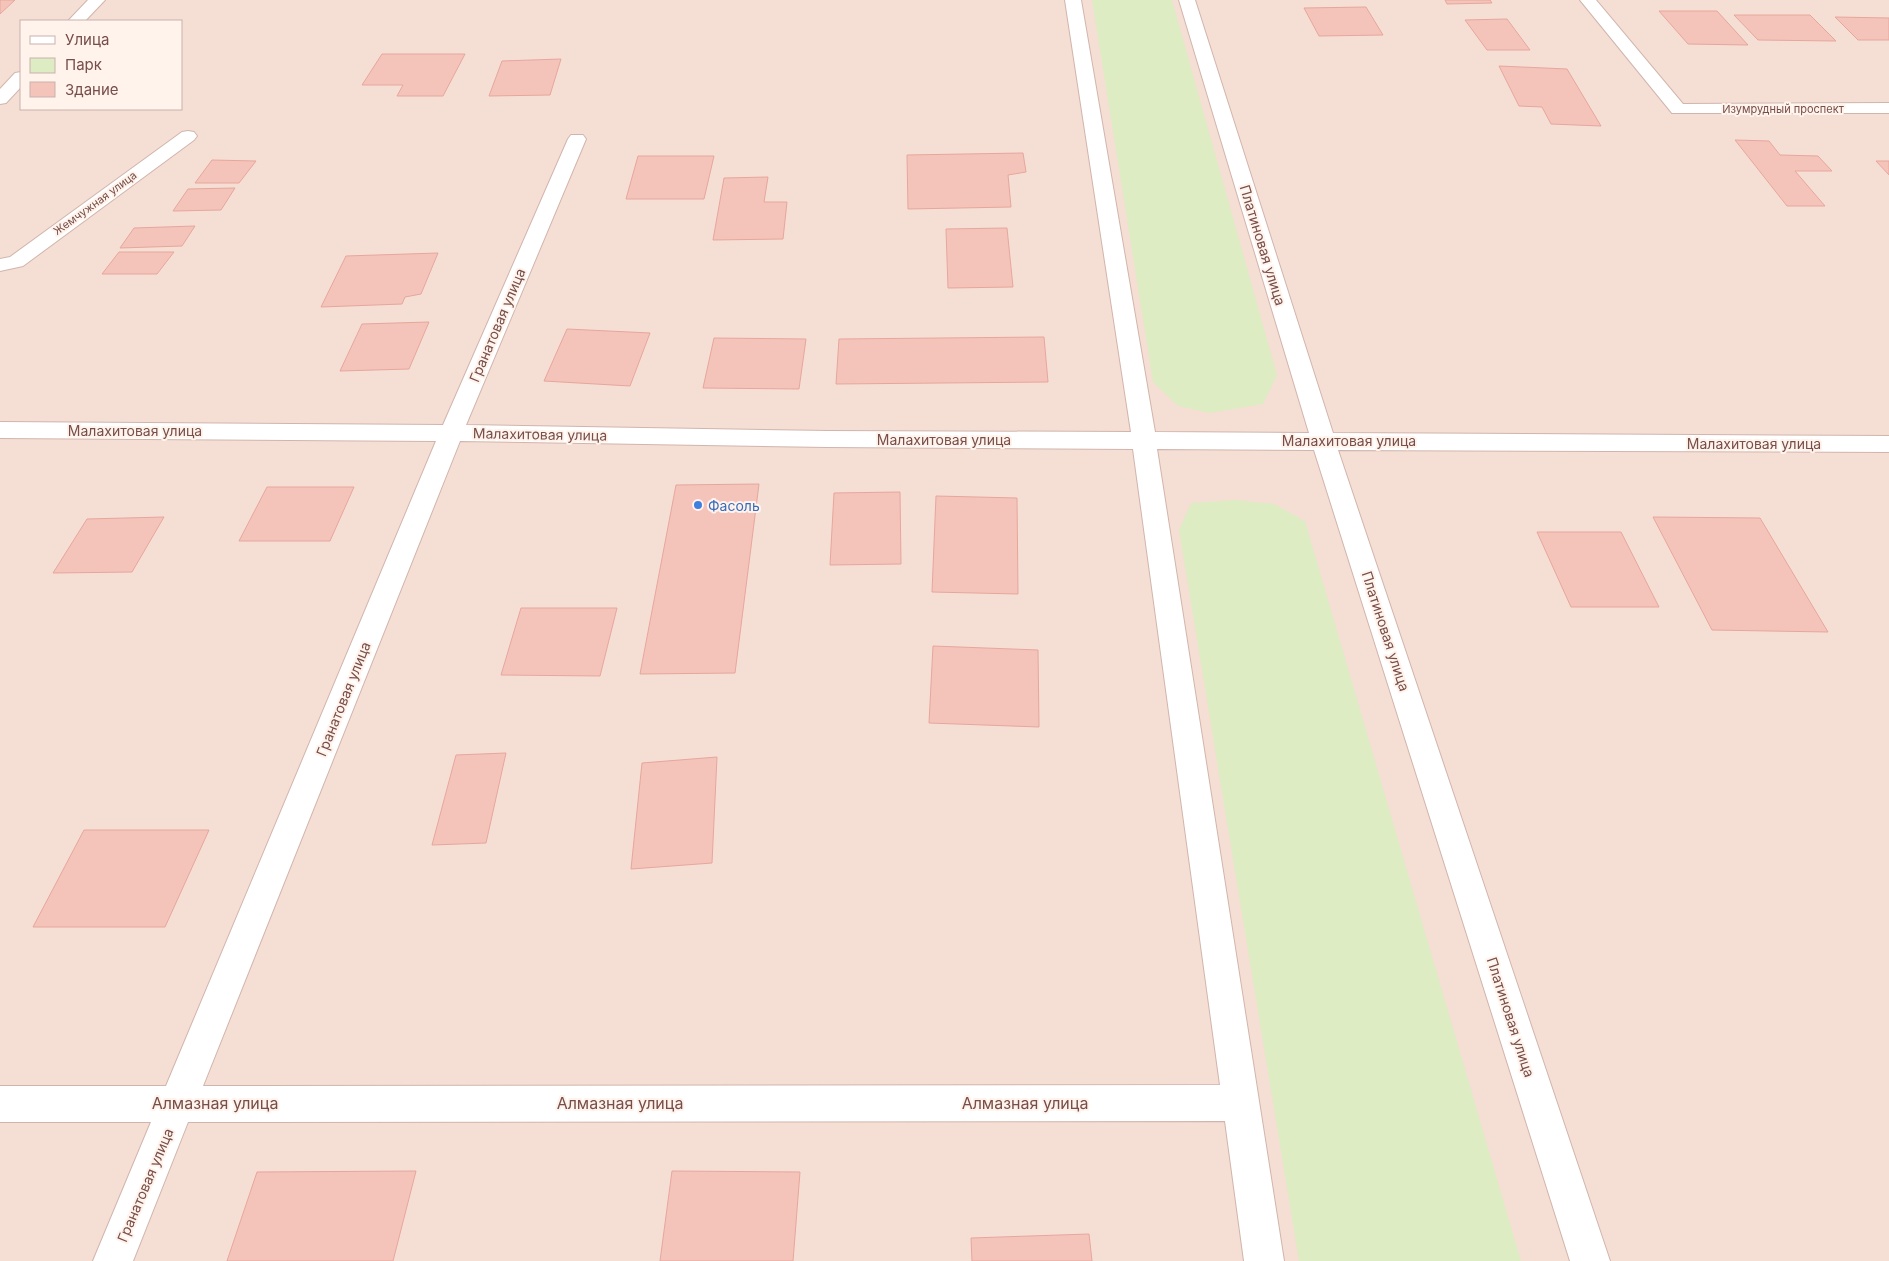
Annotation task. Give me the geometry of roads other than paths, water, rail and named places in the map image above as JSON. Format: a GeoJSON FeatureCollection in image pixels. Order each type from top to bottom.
{"type":"FeatureCollection","features":[{"type":"Feature","properties":{"kind":"street"},"geometry":{"type":"LineString","coordinates":[[77,20],[97,0]]}},
{"type":"Feature","properties":{"kind":"street"},"geometry":{"type":"LineString","coordinates":[[1073,0],[1144,440],[1264,1261]]}},
{"type":"Feature","properties":{"kind":"street","name":"Платиновая улица"},"geometry":{"type":"LineString","coordinates":[[1187,0],[1323,440],[1590,1261]]}},
{"type":"Feature","properties":{"kind":"street","name":"Изумрудный проспект"},"geometry":{"type":"LineString","coordinates":[[1588,0],[1678,109],[1889,108]]}},
{"type":"Feature","properties":{"kind":"street"},"geometry":{"type":"LineString","coordinates":[[0,99],[20,78]]}},
{"type":"Feature","properties":{"kind":"street","name":"Жемчужная улица"},"geometry":{"type":"LineString","coordinates":[[0,265],[16,262],[188,136]]}},
{"type":"Feature","properties":{"kind":"street","name":"Гранатовая улица"},"geometry":{"type":"LineString","coordinates":[[113,1261],[451,433],[577,139]]}},
{"type":"Feature","properties":{"kind":"street","name":"Малахитовая улица"},"geometry":{"type":"LineString","coordinates":[[0,430],[451,433],[838,439],[1889,444]]}},
{"type":"Feature","properties":{"kind":"street","name":"Алмазная улица"},"geometry":{"type":"LineString","coordinates":[[0,1104],[1240,1103]]}},
{"type":"Feature","properties":{"kind":"place","name":"Фасоль"},"geometry":{"type":"Point","coordinates":[698,505]}}]}
